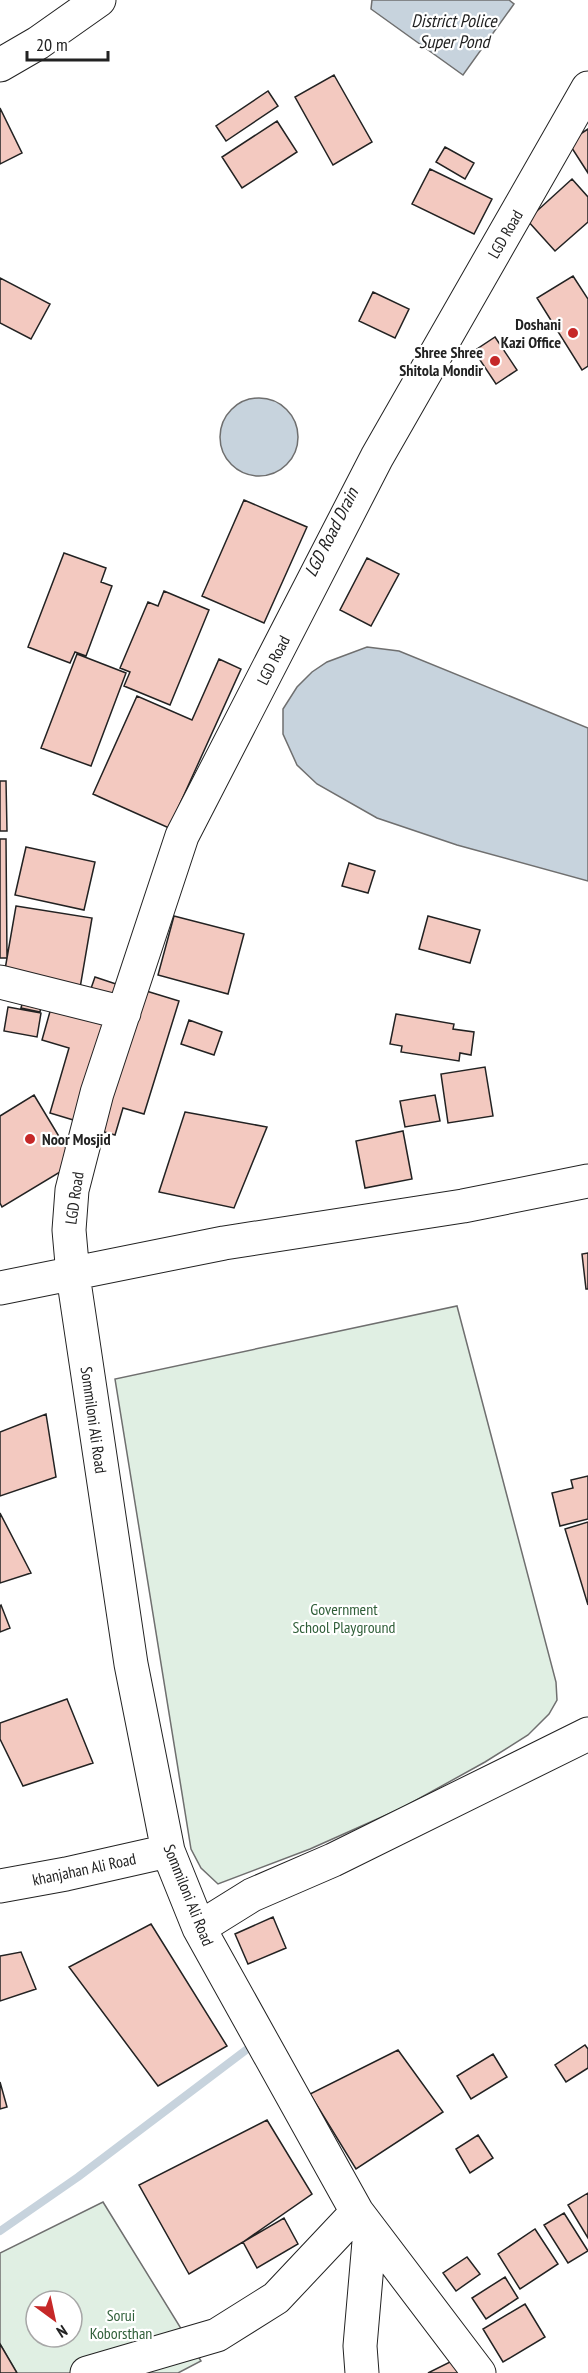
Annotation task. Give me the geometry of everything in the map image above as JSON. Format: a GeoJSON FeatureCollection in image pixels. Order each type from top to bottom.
{"type":"FeatureCollection","features":[{"type":"Feature","properties":{"kind":"street"},"geometry":{"type":"LineString","coordinates":[[0,65],[38,43],[99,0]]}},
{"type":"Feature","properties":{"kind":"street","name":"LGD Road"},"geometry":{"type":"LineString","coordinates":[[72,1275],[69,1230],[72,1190],[97,1094],[182,836],[377,457],[588,88]]}},
{"type":"Feature","properties":{"kind":"street"},"geometry":{"type":"LineString","coordinates":[[0,982],[124,1012]]}},
{"type":"Feature","properties":{"kind":"street"},"geometry":{"type":"LineString","coordinates":[[0,1288],[224,1243],[463,1206],[588,1181]]}},
{"type":"Feature","properties":{"kind":"street","name":"Sommiloni Ali Road"},"geometry":{"type":"LineString","coordinates":[[72,1275],[131,1664],[168,1851],[199,1928],[364,2221],[478,2373]]}},
{"type":"Feature","properties":{"kind":"street"},"geometry":{"type":"LineString","coordinates":[[199,1928],[252,1895],[333,1860],[588,1734]]}},
{"type":"Feature","properties":{"kind":"street","name":"khanjahan Ali Road"},"geometry":{"type":"LineString","coordinates":[[0,1886],[168,1851]]}},
{"type":"Feature","properties":{"kind":"street"},"geometry":{"type":"LineString","coordinates":[[87,2373],[217,2335],[276,2298],[364,2221]]}},
{"type":"Feature","properties":{"kind":"street"},"geometry":{"type":"LineString","coordinates":[[362,2373],[360,2346],[364,2221]]}},
{"type":"Feature","properties":{"kind":"green space","name":"Government School Playground"},"geometry":{"type":"Polygon","coordinates":[[[457,1306],[556,1682],[557,1700],[549,1714],[528,1735],[485,1762],[402,1808],[310,1849],[218,1884],[201,1868],[191,1849],[115,1379],[457,1306]]]}},
{"type":"Feature","properties":{"kind":"green space","name":"Sorui Koborsthan"},"geometry":{"type":"Polygon","coordinates":[[[103,2202],[201,2361],[178,2373],[17,2373],[0,2344],[0,2253],[103,2202]]]}},
{"type":"Feature","properties":{"kind":"water","name":"District Police Super Pond"},"geometry":{"type":"Polygon","coordinates":[[[372,0],[509,0],[514,4],[463,75],[371,9],[372,0]]]}},
{"type":"Feature","properties":{"kind":"water"},"geometry":{"type":"Polygon","coordinates":[[[259,398],[274,401],[287,409],[295,422],[298,437],[295,452],[287,465],[274,473],[259,476],[244,473],[231,465],[223,452],[220,437],[223,422],[231,409],[244,401],[259,398]]]}},
{"type":"Feature","properties":{"kind":"water"},"geometry":{"type":"Polygon","coordinates":[[[367,647],[399,651],[588,728],[588,881],[457,845],[377,818],[317,784],[297,765],[283,734],[283,709],[297,687],[312,672],[327,662],[367,647]]]}},
{"type":"Feature","properties":{"kind":"building"},"geometry":{"type":"Polygon","coordinates":[[[334,75],[372,142],[333,165],[295,97],[334,75]]]}},
{"type":"Feature","properties":{"kind":"building"},"geometry":{"type":"Polygon","coordinates":[[[268,91],[278,106],[226,141],[216,126],[268,91]]]}},
{"type":"Feature","properties":{"kind":"building"},"geometry":{"type":"Polygon","coordinates":[[[0,108],[22,153],[0,164],[0,108]]]}},
{"type":"Feature","properties":{"kind":"building"},"geometry":{"type":"Polygon","coordinates":[[[277,121],[297,152],[242,188],[222,157],[277,121]]]}},
{"type":"Feature","properties":{"kind":"building"},"geometry":{"type":"Polygon","coordinates":[[[588,129],[588,173],[568,142],[588,129]]]}},
{"type":"Feature","properties":{"kind":"building"},"geometry":{"type":"Polygon","coordinates":[[[445,147],[474,163],[465,179],[436,162],[445,147]]]}},
{"type":"Feature","properties":{"kind":"building"},"geometry":{"type":"Polygon","coordinates":[[[430,169],[492,199],[474,234],[412,204],[430,169]]]}},
{"type":"Feature","properties":{"kind":"building"},"geometry":{"type":"Polygon","coordinates":[[[572,179],[588,197],[588,222],[555,251],[527,220],[572,179]]]}},
{"type":"Feature","properties":{"kind":"building","name":"Doshani Kazi Office"},"geometry":{"type":"Polygon","coordinates":[[[573,276],[588,299],[588,366],[582,370],[537,298],[573,276]]]}},
{"type":"Feature","properties":{"kind":"building"},"geometry":{"type":"Polygon","coordinates":[[[0,278],[50,304],[31,339],[0,323],[0,278]]]}},
{"type":"Feature","properties":{"kind":"building"},"geometry":{"type":"Polygon","coordinates":[[[373,292],[409,309],[395,338],[359,321],[373,292]]]}},
{"type":"Feature","properties":{"kind":"building","name":"Shree Shree Shitola Mondir"},"geometry":{"type":"Polygon","coordinates":[[[495,337],[517,370],[496,384],[474,351],[495,337]]]}},
{"type":"Feature","properties":{"kind":"building"},"geometry":{"type":"Polygon","coordinates":[[[244,500],[307,527],[264,623],[202,596],[244,500]]]}},
{"type":"Feature","properties":{"kind":"building"},"geometry":{"type":"Polygon","coordinates":[[[64,553],[106,568],[101,582],[112,586],[86,656],[75,652],[70,663],[28,647],[64,553]]]}},
{"type":"Feature","properties":{"kind":"building"},"geometry":{"type":"Polygon","coordinates":[[[367,558],[399,574],[371,626],[340,610],[367,558]]]}},
{"type":"Feature","properties":{"kind":"building"},"geometry":{"type":"Polygon","coordinates":[[[164,591],[209,610],[170,705],[124,686],[130,672],[120,668],[148,602],[158,606],[164,591]]]}},
{"type":"Feature","properties":{"kind":"building"},"geometry":{"type":"Polygon","coordinates":[[[77,654],[126,673],[91,766],[41,748],[77,654]]]}},
{"type":"Feature","properties":{"kind":"building"},"geometry":{"type":"Polygon","coordinates":[[[219,659],[241,669],[169,828],[93,794],[137,696],[192,720],[219,659]]]}},
{"type":"Feature","properties":{"kind":"building"},"geometry":{"type":"Polygon","coordinates":[[[0,781],[6,781],[7,831],[0,831],[0,781]]]}},
{"type":"Feature","properties":{"kind":"building"},"geometry":{"type":"Polygon","coordinates":[[[0,839],[6,839],[7,958],[0,958],[0,839]]]}},
{"type":"Feature","properties":{"kind":"building"},"geometry":{"type":"Polygon","coordinates":[[[26,847],[95,862],[84,910],[15,895],[26,847]]]}},
{"type":"Feature","properties":{"kind":"building"},"geometry":{"type":"Polygon","coordinates":[[[349,863],[375,871],[368,893],[342,886],[349,863]]]}},
{"type":"Feature","properties":{"kind":"building"},"geometry":{"type":"Polygon","coordinates":[[[16,906],[92,918],[79,994],[3,981],[16,906]]]}},
{"type":"Feature","properties":{"kind":"building"},"geometry":{"type":"Polygon","coordinates":[[[174,916],[244,934],[228,994],[158,975],[174,916]]]}},
{"type":"Feature","properties":{"kind":"building"},"geometry":{"type":"Polygon","coordinates":[[[428,916],[480,930],[470,963],[419,949],[428,916]]]}},
{"type":"Feature","properties":{"kind":"building"},"geometry":{"type":"Polygon","coordinates":[[[95,977],[119,985],[112,1005],[88,997],[95,977]]]}},
{"type":"Feature","properties":{"kind":"building"},"geometry":{"type":"Polygon","coordinates":[[[143,990],[179,1001],[144,1114],[123,1108],[115,1135],[101,1131],[143,990]]]}},
{"type":"Feature","properties":{"kind":"building"},"geometry":{"type":"Polygon","coordinates":[[[24,997],[42,1001],[40,1012],[21,1008],[24,997]]]}},
{"type":"Feature","properties":{"kind":"building"},"geometry":{"type":"Polygon","coordinates":[[[8,1007],[41,1013],[37,1037],[4,1031],[8,1007]]]}},
{"type":"Feature","properties":{"kind":"building"},"geometry":{"type":"Polygon","coordinates":[[[51,1008],[109,1025],[80,1122],[50,1113],[69,1048],[42,1040],[51,1008]]]}},
{"type":"Feature","properties":{"kind":"building"},"geometry":{"type":"Polygon","coordinates":[[[396,1014],[454,1024],[453,1029],[474,1032],[471,1055],[460,1053],[459,1061],[401,1052],[402,1046],[390,1044],[396,1014]]]}},
{"type":"Feature","properties":{"kind":"building"},"geometry":{"type":"Polygon","coordinates":[[[189,1020],[222,1032],[214,1055],[181,1044],[189,1020]]]}},
{"type":"Feature","properties":{"kind":"building"},"geometry":{"type":"Polygon","coordinates":[[[485,1067],[493,1116],[448,1123],[441,1074],[485,1067]]]}},
{"type":"Feature","properties":{"kind":"building","name":"Noor Mosjid"},"geometry":{"type":"Polygon","coordinates":[[[34,1095],[75,1163],[2,1207],[0,1203],[0,1116],[34,1095]]]}},
{"type":"Feature","properties":{"kind":"building"},"geometry":{"type":"Polygon","coordinates":[[[435,1095],[440,1121],[405,1127],[400,1101],[435,1095]]]}},
{"type":"Feature","properties":{"kind":"building"},"geometry":{"type":"Polygon","coordinates":[[[185,1112],[267,1127],[234,1208],[159,1192],[185,1112]]]}},
{"type":"Feature","properties":{"kind":"building"},"geometry":{"type":"Polygon","coordinates":[[[403,1131],[412,1179],[365,1188],[356,1141],[403,1131]]]}},
{"type":"Feature","properties":{"kind":"building"},"geometry":{"type":"Polygon","coordinates":[[[588,1253],[588,1289],[586,1289],[582,1254],[588,1253]]]}},
{"type":"Feature","properties":{"kind":"building"},"geometry":{"type":"Polygon","coordinates":[[[46,1414],[56,1477],[0,1496],[0,1432],[46,1414]]]}},
{"type":"Feature","properties":{"kind":"building"},"geometry":{"type":"Polygon","coordinates":[[[588,1476],[588,1519],[560,1526],[552,1493],[573,1488],[571,1480],[588,1476]]]}},
{"type":"Feature","properties":{"kind":"building"},"geometry":{"type":"Polygon","coordinates":[[[0,1513],[31,1573],[0,1583],[0,1513]]]}},
{"type":"Feature","properties":{"kind":"building"},"geometry":{"type":"Polygon","coordinates":[[[588,1522],[588,1605],[565,1529],[588,1522]]]}},
{"type":"Feature","properties":{"kind":"building"},"geometry":{"type":"Polygon","coordinates":[[[0,1606],[10,1628],[0,1632],[0,1606]]]}},
{"type":"Feature","properties":{"kind":"building"},"geometry":{"type":"Polygon","coordinates":[[[67,1699],[93,1763],[23,1786],[0,1739],[0,1723],[67,1699]]]}},
{"type":"Feature","properties":{"kind":"building"},"geometry":{"type":"Polygon","coordinates":[[[273,1917],[286,1948],[248,1964],[235,1934],[273,1917]]]}},
{"type":"Feature","properties":{"kind":"building"},"geometry":{"type":"Polygon","coordinates":[[[151,1924],[227,2046],[158,2086],[69,1967],[151,1924]]]}},
{"type":"Feature","properties":{"kind":"building"},"geometry":{"type":"Polygon","coordinates":[[[21,1952],[36,1989],[0,2001],[0,1956],[21,1952]]]}},
{"type":"Feature","properties":{"kind":"building"},"geometry":{"type":"Polygon","coordinates":[[[585,2045],[588,2049],[588,2068],[566,2082],[555,2065],[585,2045]]]}},
{"type":"Feature","properties":{"kind":"building"},"geometry":{"type":"Polygon","coordinates":[[[398,2050],[443,2112],[356,2169],[310,2094],[398,2050]]]}},
{"type":"Feature","properties":{"kind":"building"},"geometry":{"type":"Polygon","coordinates":[[[493,2054],[507,2077],[471,2099],[457,2076],[493,2054]]]}},
{"type":"Feature","properties":{"kind":"building"},"geometry":{"type":"Polygon","coordinates":[[[0,2082],[7,2107],[0,2109],[0,2082]]]}},
{"type":"Feature","properties":{"kind":"building"},"geometry":{"type":"Polygon","coordinates":[[[267,2120],[312,2194],[243,2242],[189,2274],[139,2185],[267,2120]]]}},
{"type":"Feature","properties":{"kind":"building"},"geometry":{"type":"Polygon","coordinates":[[[478,2135],[493,2158],[470,2173],[456,2149],[478,2135]]]}},
{"type":"Feature","properties":{"kind":"building"},"geometry":{"type":"Polygon","coordinates":[[[588,2193],[588,2238],[568,2205],[588,2193]]]}},
{"type":"Feature","properties":{"kind":"building"},"geometry":{"type":"Polygon","coordinates":[[[564,2213],[588,2251],[568,2263],[544,2225],[564,2213]]]}},
{"type":"Feature","properties":{"kind":"building"},"geometry":{"type":"Polygon","coordinates":[[[284,2218],[298,2244],[257,2268],[243,2242],[284,2218]]]}},
{"type":"Feature","properties":{"kind":"building"},"geometry":{"type":"Polygon","coordinates":[[[535,2229],[558,2264],[520,2289],[498,2254],[535,2229]]]}},
{"type":"Feature","properties":{"kind":"building"},"geometry":{"type":"Polygon","coordinates":[[[467,2257],[480,2274],[456,2291],[443,2273],[467,2257]]]}},
{"type":"Feature","properties":{"kind":"building"},"geometry":{"type":"Polygon","coordinates":[[[505,2277],[518,2298],[486,2319],[472,2298],[505,2277]]]}},
{"type":"Feature","properties":{"kind":"building"},"geometry":{"type":"Polygon","coordinates":[[[525,2304],[545,2337],[503,2362],[483,2329],[525,2304]]]}},
{"type":"Feature","properties":{"kind":"building"},"geometry":{"type":"Polygon","coordinates":[[[0,2344],[17,2373],[0,2373],[0,2344]]]}},
{"type":"Feature","properties":{"kind":"building"},"geometry":{"type":"Polygon","coordinates":[[[456,2359],[463,2373],[428,2373],[456,2359]]]}},
{"type":"Feature","properties":{"kind":"waterway"},"geometry":{"type":"LineString","coordinates":[[0,2231],[78,2177],[250,2047]]}},
{"type":"Feature","properties":{"kind":"place","name":"Doshani Kazi Office"},"geometry":{"type":"Point","coordinates":[573,333]}},
{"type":"Feature","properties":{"kind":"place","name":"Shree Shree Shitola Mondir"},"geometry":{"type":"Point","coordinates":[495,361]}},
{"type":"Feature","properties":{"kind":"place","name":"Noor Mosjid"},"geometry":{"type":"Point","coordinates":[30,1139]}},
{"type":"Feature","properties":{"kind":"water label","name":"LGD Road Drain"},"geometry":{"type":"Point","coordinates":[331,532]}}]}
